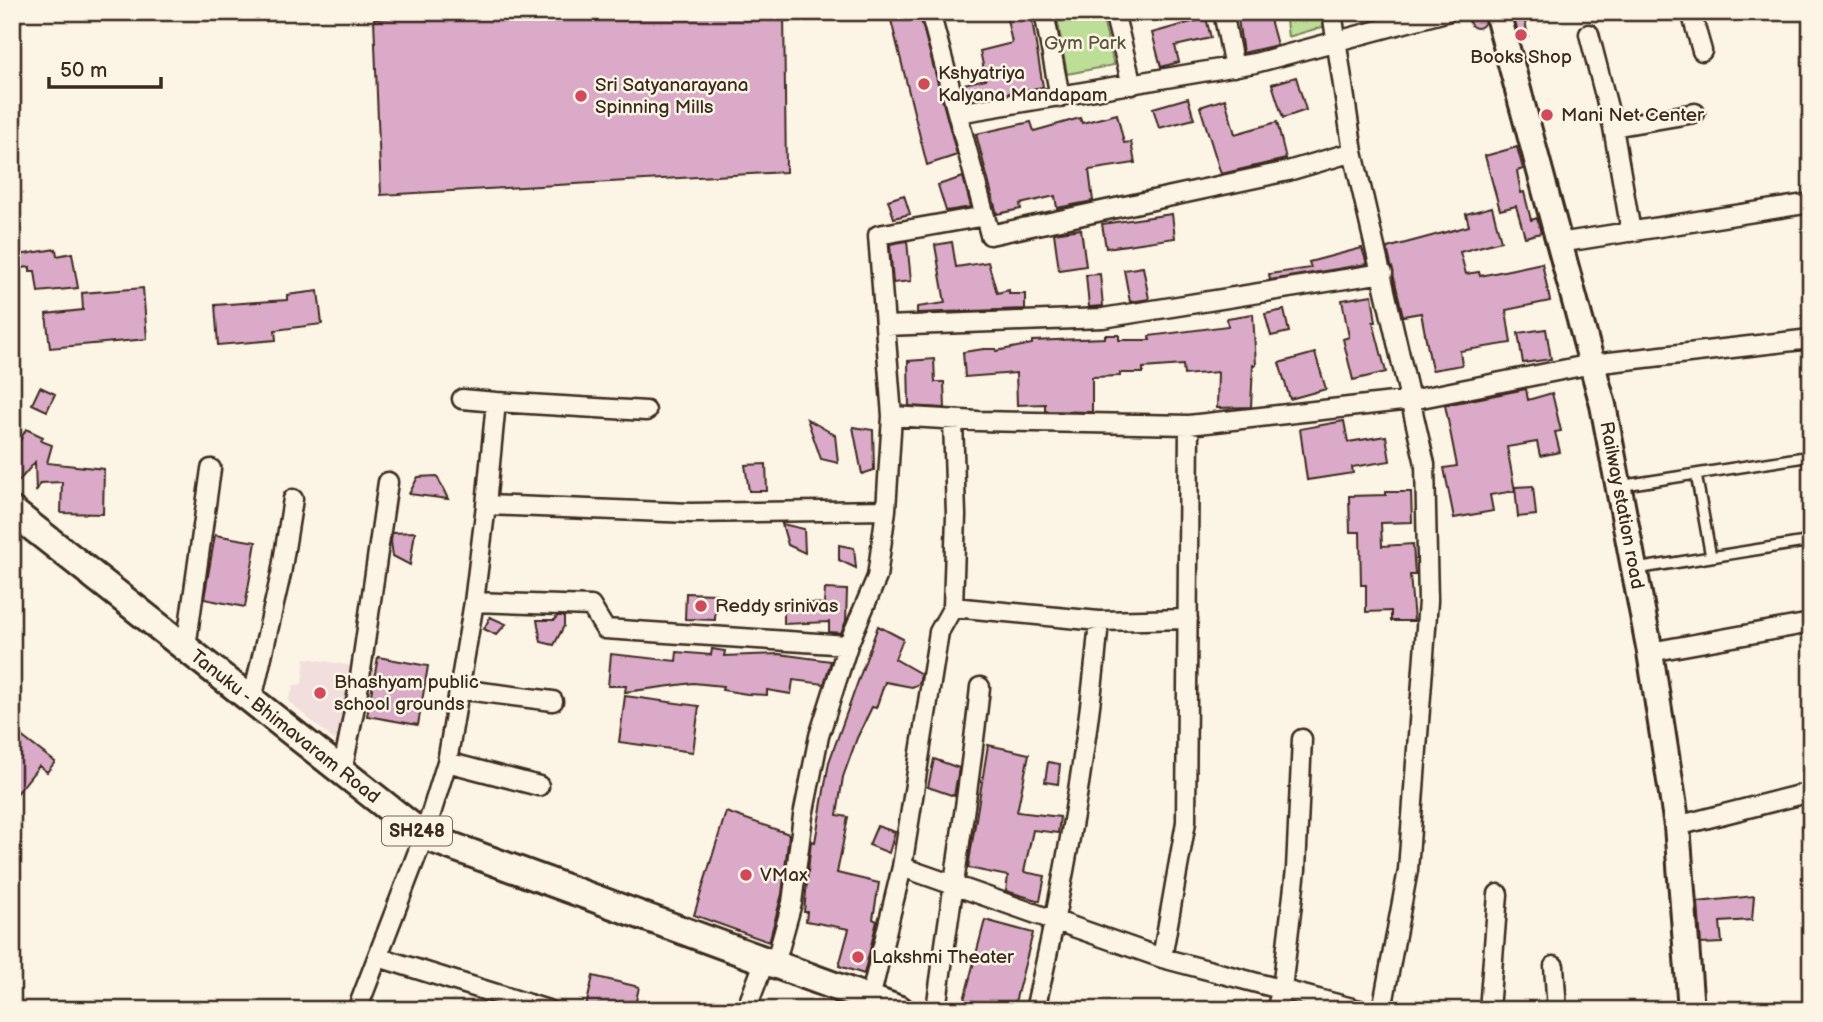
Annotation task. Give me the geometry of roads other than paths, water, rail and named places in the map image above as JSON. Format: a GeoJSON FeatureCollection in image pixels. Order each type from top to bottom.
{"type":"FeatureCollection","features":[{"type":"Feature","properties":{"kind":"main road","name":"Tanuku - Bhimavaram Road"},"geometry":{"type":"LineString","coordinates":[[12,511],[424,836],[884,1006]]}},
{"type":"Feature","properties":{"kind":"street"},"geometry":{"type":"LineString","coordinates":[[930,12],[990,235],[1288,171],[1353,152]]}},
{"type":"Feature","properties":{"kind":"street"},"geometry":{"type":"LineString","coordinates":[[1044,12],[1060,97]]}},
{"type":"Feature","properties":{"kind":"street"},"geometry":{"type":"LineString","coordinates":[[1114,12],[1132,85]]}},
{"type":"Feature","properties":{"kind":"street"},"geometry":{"type":"LineString","coordinates":[[1223,12],[1234,67]]}},
{"type":"Feature","properties":{"kind":"street"},"geometry":{"type":"LineString","coordinates":[[1332,12],[1353,152],[1425,464],[1428,601],[1408,870],[1382,1010]]}},
{"type":"Feature","properties":{"kind":"street"},"geometry":{"type":"LineString","coordinates":[[958,113],[1234,67],[1446,12]]}},
{"type":"Feature","properties":{"kind":"street","name":"Railway station road"},"geometry":{"type":"LineString","coordinates":[[1497,12],[1592,365],[1619,486],[1650,652],[1677,826],[1691,1010]]}},
{"type":"Feature","properties":{"kind":"street"},"geometry":{"type":"LineString","coordinates":[[1691,12],[1702,51]]}},
{"type":"Feature","properties":{"kind":"street"},"geometry":{"type":"LineString","coordinates":[[1588,34],[1613,127],[1631,232]]}},
{"type":"Feature","properties":{"kind":"street"},"geometry":{"type":"LineString","coordinates":[[1613,127],[1695,113]]}},
{"type":"Feature","properties":{"kind":"street"},"geometry":{"type":"LineString","coordinates":[[1559,243],[1811,203]]}},
{"type":"Feature","properties":{"kind":"street"},"geometry":{"type":"LineString","coordinates":[[746,1010],[770,962],[792,903],[803,816],[819,736],[848,645],[877,577],[886,510],[892,416],[878,235],[985,216]]}},
{"type":"Feature","properties":{"kind":"street"},"geometry":{"type":"LineString","coordinates":[[885,327],[1103,318],[1382,273]]}},
{"type":"Feature","properties":{"kind":"street"},"geometry":{"type":"LineString","coordinates":[[892,416],[953,420],[1189,425],[1411,400],[1592,365],[1811,339]]}},
{"type":"Feature","properties":{"kind":"street"},"geometry":{"type":"LineString","coordinates":[[463,399],[646,411]]}},
{"type":"Feature","properties":{"kind":"street"},"geometry":{"type":"LineString","coordinates":[[357,1010],[424,836],[447,762],[474,602],[496,402]]}},
{"type":"Feature","properties":{"kind":"street"},"geometry":{"type":"LineString","coordinates":[[884,1006],[902,867],[939,632],[953,607],[956,515],[953,420]]}},
{"type":"Feature","properties":{"kind":"street"},"geometry":{"type":"LineString","coordinates":[[1162,958],[1186,822],[1189,425]]}},
{"type":"Feature","properties":{"kind":"street"},"geometry":{"type":"LineString","coordinates":[[186,648],[211,470]]}},
{"type":"Feature","properties":{"kind":"street"},"geometry":{"type":"LineString","coordinates":[[342,772],[358,691],[388,482]]}},
{"type":"Feature","properties":{"kind":"street"},"geometry":{"type":"LineString","coordinates":[[252,700],[281,574],[293,499]]}},
{"type":"Feature","properties":{"kind":"street"},"geometry":{"type":"LineString","coordinates":[[486,505],[691,513],[886,510]]}},
{"type":"Feature","properties":{"kind":"street"},"geometry":{"type":"LineString","coordinates":[[474,602],[591,606],[605,629],[848,645]]}},
{"type":"Feature","properties":{"kind":"street"},"geometry":{"type":"LineString","coordinates":[[953,607],[1099,621],[1188,619]]}},
{"type":"Feature","properties":{"kind":"street"},"geometry":{"type":"LineString","coordinates":[[1035,1010],[1055,922],[1094,680],[1099,621]]}},
{"type":"Feature","properties":{"kind":"street"},"geometry":{"type":"LineString","coordinates":[[1650,652],[1811,623]]}},
{"type":"Feature","properties":{"kind":"street"},"geometry":{"type":"LineString","coordinates":[[936,1010],[952,884],[972,772],[980,687]]}},
{"type":"Feature","properties":{"kind":"street"},"geometry":{"type":"LineString","coordinates":[[458,690],[553,701]]}},
{"type":"Feature","properties":{"kind":"street"},"geometry":{"type":"LineString","coordinates":[[1276,1010],[1282,989],[1296,869],[1302,739]]}},
{"type":"Feature","properties":{"kind":"street"},"geometry":{"type":"LineString","coordinates":[[447,762],[539,786]]}},
{"type":"Feature","properties":{"kind":"street"},"geometry":{"type":"LineString","coordinates":[[1677,826],[1811,792]]}},
{"type":"Feature","properties":{"kind":"street"},"geometry":{"type":"LineString","coordinates":[[902,867],[1162,958],[1360,1010]]}},
{"type":"Feature","properties":{"kind":"street"},"geometry":{"type":"LineString","coordinates":[[1489,1010],[1498,894]]}},
{"type":"Feature","properties":{"kind":"street"},"geometry":{"type":"LineString","coordinates":[[378,957],[498,1002],[548,1010]]}},
{"type":"Feature","properties":{"kind":"street"},"geometry":{"type":"LineString","coordinates":[[1554,966],[1557,1010]]}},
{"type":"Feature","properties":{"kind":"lane"},"geometry":{"type":"LineString","coordinates":[[1619,486],[1811,456]]}},
{"type":"Feature","properties":{"kind":"lane"},"geometry":{"type":"LineString","coordinates":[[1696,474],[1711,557]]}},
{"type":"Feature","properties":{"kind":"lane"},"geometry":{"type":"LineString","coordinates":[[1634,569],[1811,541]]}},
{"type":"Feature","properties":{"kind":"place","name":"Books Shop"},"geometry":{"type":"Point","coordinates":[1521,35]}},
{"type":"Feature","properties":{"kind":"place","name":"Kshyatriya Kalyana Mandapam"},"geometry":{"type":"Point","coordinates":[924,84]}},
{"type":"Feature","properties":{"kind":"place","name":"Sri Satyanarayana Spinning Mills"},"geometry":{"type":"Point","coordinates":[581,96]}},
{"type":"Feature","properties":{"kind":"place","name":"Mani Net Center"},"geometry":{"type":"Point","coordinates":[1547,115]}},
{"type":"Feature","properties":{"kind":"place","name":"Reddy srinivas"},"geometry":{"type":"Point","coordinates":[701,606]}},
{"type":"Feature","properties":{"kind":"place","name":"Bhashyam public school grounds"},"geometry":{"type":"Point","coordinates":[320,693]}},
{"type":"Feature","properties":{"kind":"place","name":"VMax"},"geometry":{"type":"Point","coordinates":[746,875]}},
{"type":"Feature","properties":{"kind":"place","name":"Lakshmi Theater"},"geometry":{"type":"Point","coordinates":[858,957]}},
{"type":"Feature","properties":{"kind":"park label","name":"Gym Park"},"geometry":{"type":"Point","coordinates":[1085,43]}}]}
